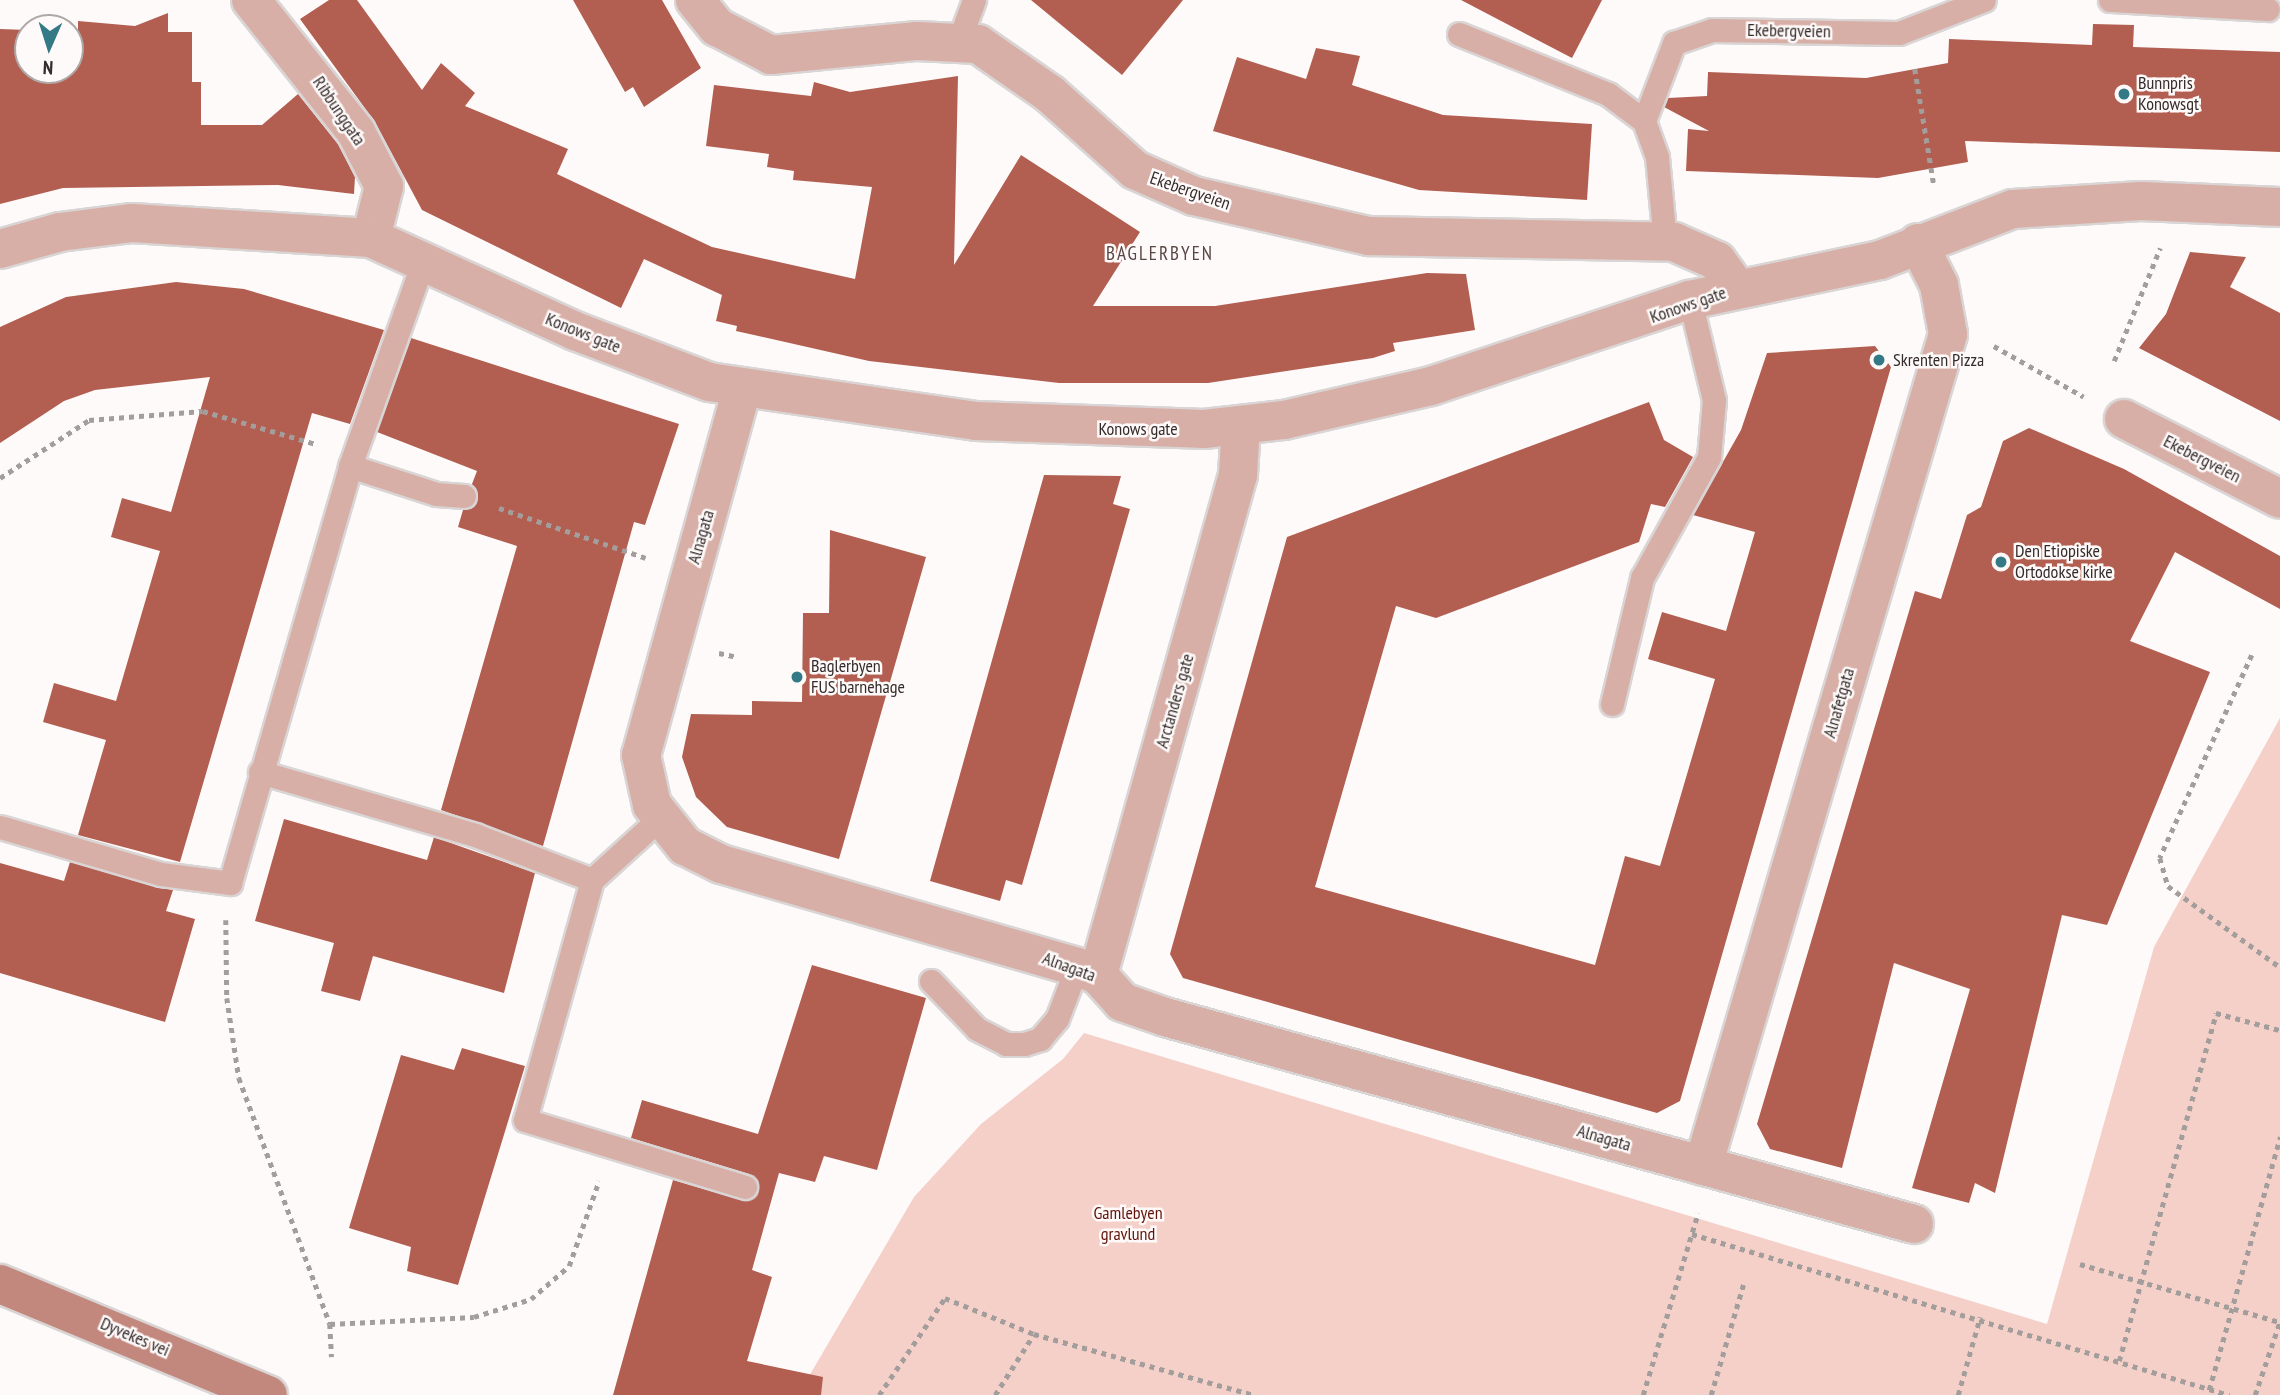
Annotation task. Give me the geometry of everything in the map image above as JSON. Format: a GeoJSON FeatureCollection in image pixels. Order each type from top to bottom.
{"type":"FeatureCollection","features":[{"type":"Feature","properties":{"kind":"street","name":"Ribbunggata"},"geometry":{"type":"LineString","coordinates":[[251,0],[356,132],[384,186],[371,238]]}},
{"type":"Feature","properties":{"kind":"street","name":"Ekebergveien"},"geometry":{"type":"LineString","coordinates":[[695,0],[717,27],[771,55],[960,38],[994,51],[1041,101],[1159,184],[1282,219],[1369,236],[1665,241],[1697,247],[1717,261],[1737,289]]}},
{"type":"Feature","properties":{"kind":"street","name":"Konows gate"},"geometry":{"type":"LineString","coordinates":[[0,249],[60,232],[132,223],[371,238],[424,259],[575,331],[742,388],[894,412],[1076,429],[1241,425],[1432,386],[1690,300],[1880,260],[1918,243],[2013,209],[2141,201],[2280,207]]}},
{"type":"Feature","properties":{"kind":"street","name":"Alnafetgata"},"geometry":{"type":"LineString","coordinates":[[1708,1167],[1944,346],[1939,285],[1918,243]]}},
{"type":"Feature","properties":{"kind":"street","name":"Alnagata"},"geometry":{"type":"LineString","coordinates":[[742,388],[644,731],[642,773],[659,819],[685,846],[721,864],[1088,971],[1122,1002],[1165,1017],[1914,1224]]}},
{"type":"Feature","properties":{"kind":"street","name":"Ekebergveien"},"geometry":{"type":"LineString","coordinates":[[2124,419],[2280,499]]}},
{"type":"Feature","properties":{"kind":"street","name":"Arctanders gate"},"geometry":{"type":"LineString","coordinates":[[1088,971],[1238,475],[1241,425]]}},
{"type":"Feature","properties":{"kind":"street","name":"Dyvekes vei"},"geometry":{"type":"LineString","coordinates":[[0,1283],[268,1395]]}},
{"type":"Feature","properties":{"kind":"lane"},"geometry":{"type":"LineString","coordinates":[[960,38],[974,0]]}},
{"type":"Feature","properties":{"kind":"lane","name":"Ekebergveien"},"geometry":{"type":"LineString","coordinates":[[1644,121],[1674,43],[1712,30],[1909,29],[1984,0]]}},
{"type":"Feature","properties":{"kind":"lane"},"geometry":{"type":"LineString","coordinates":[[2110,0],[2268,9]]}},
{"type":"Feature","properties":{"kind":"lane"},"geometry":{"type":"LineString","coordinates":[[1459,34],[1608,94],[1644,121],[1657,157],[1665,241]]}},
{"type":"Feature","properties":{"kind":"lane"},"geometry":{"type":"LineString","coordinates":[[0,827],[161,874],[230,883],[352,461],[424,259]]}},
{"type":"Feature","properties":{"kind":"lane"},"geometry":{"type":"LineString","coordinates":[[1612,704],[1642,578],[1709,457],[1714,400],[1690,300]]}},
{"type":"Feature","properties":{"kind":"lane"},"geometry":{"type":"LineString","coordinates":[[352,461],[436,494],[464,496]]}},
{"type":"Feature","properties":{"kind":"lane"},"geometry":{"type":"LineString","coordinates":[[260,772],[475,835],[592,880]]}},
{"type":"Feature","properties":{"kind":"lane"},"geometry":{"type":"LineString","coordinates":[[659,819],[592,880],[525,1120],[745,1187]]}},
{"type":"Feature","properties":{"kind":"lane"},"geometry":{"type":"LineString","coordinates":[[932,981],[977,1029],[1006,1044],[1024,1044],[1040,1039],[1057,1019],[1088,971]]}},
{"type":"Feature","properties":{"kind":"path"},"geometry":{"type":"LineString","coordinates":[[1909,29],[1934,185]]}},
{"type":"Feature","properties":{"kind":"path"},"geometry":{"type":"LineString","coordinates":[[2114,360],[2161,244]]}},
{"type":"Feature","properties":{"kind":"path"},"geometry":{"type":"LineString","coordinates":[[1944,346],[1987,343],[2124,419]]}},
{"type":"Feature","properties":{"kind":"path"},"geometry":{"type":"LineString","coordinates":[[0,478],[89,420],[138,414],[203,411],[352,461]]}},
{"type":"Feature","properties":{"kind":"path"},"geometry":{"type":"LineString","coordinates":[[464,496],[660,563]]}},
{"type":"Feature","properties":{"kind":"path"},"geometry":{"type":"LineString","coordinates":[[2252,655],[2160,858],[2168,886],[2280,967]]}},
{"type":"Feature","properties":{"kind":"path"},"geometry":{"type":"LineString","coordinates":[[230,883],[226,977],[239,1077],[330,1324],[332,1357]]}},
{"type":"Feature","properties":{"kind":"path"},"geometry":{"type":"LineString","coordinates":[[2119,1361],[2216,1013],[2280,1030]]}},
{"type":"Feature","properties":{"kind":"path"},"geometry":{"type":"LineString","coordinates":[[2209,1390],[2280,1137]]}},
{"type":"Feature","properties":{"kind":"path"},"geometry":{"type":"LineString","coordinates":[[1643,1395],[1692,1234],[1708,1167]]}},
{"type":"Feature","properties":{"kind":"path"},"geometry":{"type":"LineString","coordinates":[[330,1324],[474,1317],[514,1307],[561,1276],[590,1213]]}},
{"type":"Feature","properties":{"kind":"path"},"geometry":{"type":"LineString","coordinates":[[1692,1234],[1980,1317],[2230,1395]]}},
{"type":"Feature","properties":{"kind":"path"},"geometry":{"type":"LineString","coordinates":[[2080,1264],[2232,1308],[2279,1325],[2255,1395]]}},
{"type":"Feature","properties":{"kind":"path"},"geometry":{"type":"LineString","coordinates":[[1711,1395],[1744,1282]]}},
{"type":"Feature","properties":{"kind":"path"},"geometry":{"type":"LineString","coordinates":[[879,1395],[945,1298],[1034,1334],[1254,1395]]}},
{"type":"Feature","properties":{"kind":"path"},"geometry":{"type":"LineString","coordinates":[[1958,1395],[1980,1317]]}},
{"type":"Feature","properties":{"kind":"path"},"geometry":{"type":"LineString","coordinates":[[995,1395],[1034,1334]]}},
{"type":"Feature","properties":{"kind":"green space","name":"Gamlebyen gravlund"},"geometry":{"type":"Polygon","coordinates":[[[2280,718],[2280,1395],[798,1395],[914,1197],[981,1124],[1063,1059],[1084,1033],[2047,1324],[2154,947],[2280,718]]]}},
{"type":"Feature","properties":{"kind":"building"},"geometry":{"type":"Polygon","coordinates":[[[329,0],[357,0],[422,90],[441,63],[475,93],[465,106],[568,149],[557,174],[712,247],[855,279],[872,187],[793,180],[794,171],[767,167],[769,154],[706,146],[714,85],[811,96],[814,82],[850,92],[958,76],[954,265],[1021,155],[1140,232],[1093,306],[1215,306],[1427,273],[1466,274],[1475,330],[1393,343],[1395,351],[1373,358],[1208,383],[1059,383],[869,361],[736,331],[737,326],[716,321],[722,295],[644,259],[621,308],[422,210],[375,122],[300,19],[329,0]]]}},
{"type":"Feature","properties":{"kind":"building"},"geometry":{"type":"Polygon","coordinates":[[[573,0],[662,0],[701,68],[644,107],[633,87],[625,92],[573,0]]]}},
{"type":"Feature","properties":{"kind":"building"},"geometry":{"type":"Polygon","coordinates":[[[1031,0],[1183,0],[1122,75],[1031,0]]]}},
{"type":"Feature","properties":{"kind":"building"},"geometry":{"type":"Polygon","coordinates":[[[1461,0],[1602,0],[1572,58],[1461,0]]]}},
{"type":"Feature","properties":{"kind":"building"},"geometry":{"type":"Polygon","coordinates":[[[168,13],[168,32],[192,32],[192,82],[201,82],[201,125],[262,125],[298,94],[338,144],[355,177],[354,194],[278,185],[63,188],[0,204],[0,29],[14,30],[14,84],[84,84],[84,22],[135,26],[168,13]]]}},
{"type":"Feature","properties":{"kind":"building"},"geometry":{"type":"Polygon","coordinates":[[[2093,24],[2134,25],[2133,47],[2280,52],[2280,152],[1965,141],[1968,162],[1878,178],[1686,171],[1688,129],[1709,131],[1664,107],[1668,98],[1707,96],[1708,72],[1866,78],[1948,63],[1949,39],[2092,45],[2093,24]]]}},
{"type":"Feature","properties":{"kind":"building"},"geometry":{"type":"Polygon","coordinates":[[[1316,48],[1360,56],[1352,85],[1443,115],[1592,124],[1587,200],[1419,190],[1213,131],[1237,57],[1306,79],[1316,48]]]}},
{"type":"Feature","properties":{"kind":"building"},"geometry":{"type":"Polygon","coordinates":[[[2190,252],[2246,257],[2230,287],[2280,313],[2280,421],[2139,348],[2166,314],[2190,252]]]}},
{"type":"Feature","properties":{"kind":"building"},"geometry":{"type":"Polygon","coordinates":[[[176,282],[244,289],[384,330],[350,424],[312,413],[180,862],[78,835],[106,740],[43,722],[54,683],[116,701],[160,551],[111,537],[122,498],[171,512],[210,377],[95,390],[64,401],[0,443],[0,327],[66,297],[176,282]]]}},
{"type":"Feature","properties":{"kind":"building"},"geometry":{"type":"Polygon","coordinates":[[[411,338],[679,424],[645,525],[634,522],[543,846],[441,810],[517,546],[458,527],[463,510],[478,498],[472,484],[477,471],[377,432],[411,338]]]}},
{"type":"Feature","properties":{"kind":"building"},"geometry":{"type":"Polygon","coordinates":[[[1875,346],[1891,367],[1680,1101],[1657,1113],[1183,978],[1170,954],[1287,537],[1649,402],[1664,440],[1693,457],[1665,507],[1651,504],[1639,542],[1436,618],[1396,606],[1315,887],[1595,965],[1625,856],[1660,866],[1715,679],[1648,659],[1662,612],[1726,631],[1755,532],[1693,515],[1741,430],[1767,353],[1875,346]]]}},
{"type":"Feature","properties":{"kind":"building"},"geometry":{"type":"Polygon","coordinates":[[[2029,428],[2124,469],[2280,556],[2280,609],[2175,552],[2130,641],[2210,672],[2107,925],[2062,915],[1995,1193],[1975,1183],[1969,1203],[1912,1188],[1970,989],[1894,963],[1842,1168],[1770,1149],[1757,1124],[1915,591],[1941,599],[1967,515],[1981,507],[2003,441],[2029,428]]]}},
{"type":"Feature","properties":{"kind":"building"},"geometry":{"type":"Polygon","coordinates":[[[1044,475],[1121,476],[1113,504],[1130,509],[1022,885],[1006,880],[1000,901],[930,881],[1044,475]]]}},
{"type":"Feature","properties":{"kind":"building"},"geometry":{"type":"Polygon","coordinates":[[[830,530],[926,557],[839,859],[727,827],[696,797],[682,757],[691,714],[752,715],[752,701],[802,702],[803,613],[829,613],[830,530]]]}},
{"type":"Feature","properties":{"kind":"building"},"geometry":{"type":"Polygon","coordinates":[[[284,819],[427,860],[434,837],[535,873],[504,993],[373,956],[360,1001],[321,991],[334,943],[255,921],[284,819]]]}},
{"type":"Feature","properties":{"kind":"building"},"geometry":{"type":"Polygon","coordinates":[[[70,862],[173,890],[166,911],[195,919],[165,1022],[0,973],[0,863],[64,881],[70,862]]]}},
{"type":"Feature","properties":{"kind":"building"},"geometry":{"type":"Polygon","coordinates":[[[812,965],[926,998],[877,1170],[824,1156],[815,1182],[779,1173],[752,1270],[772,1277],[747,1361],[823,1377],[821,1395],[613,1395],[673,1180],[742,1200],[759,1190],[749,1174],[631,1138],[642,1100],[758,1134],[812,965]]]}},
{"type":"Feature","properties":{"kind":"building"},"geometry":{"type":"Polygon","coordinates":[[[462,1048],[525,1066],[458,1285],[407,1271],[411,1247],[349,1228],[401,1055],[454,1070],[462,1048]]]}},
{"type":"Feature","properties":{"kind":"place","name":"Bunnpris Konowsgt"},"geometry":{"type":"Point","coordinates":[2124,94]}},
{"type":"Feature","properties":{"kind":"place","name":"Skrenten Pizza"},"geometry":{"type":"Point","coordinates":[1879,360]}},
{"type":"Feature","properties":{"kind":"place","name":"Den Etiopiske Ortodokse kirke"},"geometry":{"type":"Point","coordinates":[2001,562]}},
{"type":"Feature","properties":{"kind":"place","name":"Baglerbyen FUS barnehage"},"geometry":{"type":"Point","coordinates":[797,677]}},
{"type":"Feature","properties":{"kind":"district","name":"BAGLERBYEN"},"geometry":{"type":"Point","coordinates":[1160,254]}}]}
